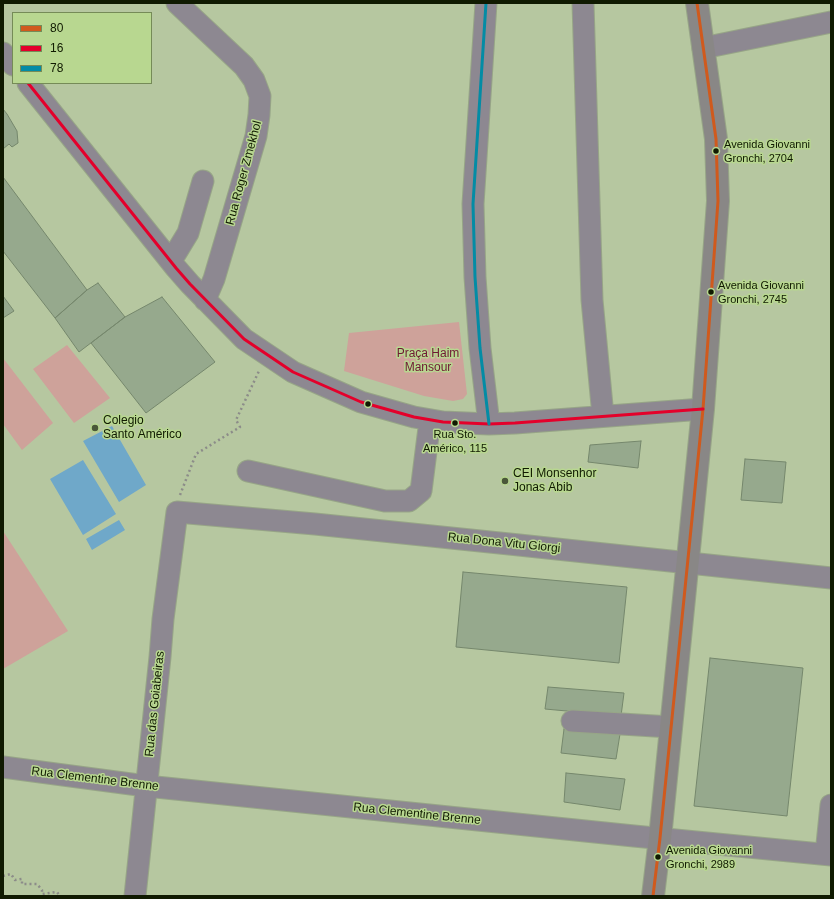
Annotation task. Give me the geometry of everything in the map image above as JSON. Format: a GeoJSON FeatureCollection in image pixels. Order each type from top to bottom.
{"type":"FeatureCollection","features":[{"type":"Feature","properties":{"kind":"main road"},"geometry":{"type":"LineString","coordinates":[[653,896],[703,408],[718,201],[716,139],[696,3]]}},
{"type":"Feature","properties":{"kind":"street","name":"Rua Roger Zmekhol"},"geometry":{"type":"LineString","coordinates":[[177,3],[244,66],[254,80],[260,96],[256,136],[214,278],[205,300]]}},
{"type":"Feature","properties":{"kind":"street"},"geometry":{"type":"LineString","coordinates":[[486,3],[472,204],[480,348],[489,424]]}},
{"type":"Feature","properties":{"kind":"street"},"geometry":{"type":"LineString","coordinates":[[583,3],[592,300],[602,416]]}},
{"type":"Feature","properties":{"kind":"street"},"geometry":{"type":"LineString","coordinates":[[703,48],[831,22]]}},
{"type":"Feature","properties":{"kind":"street"},"geometry":{"type":"LineString","coordinates":[[3,53],[12,64]]}},
{"type":"Feature","properties":{"kind":"street"},"geometry":{"type":"LineString","coordinates":[[29,84],[171,261],[205,300],[244,340],[294,372],[361,402],[414,417],[443,422],[489,424],[703,408]]}},
{"type":"Feature","properties":{"kind":"street"},"geometry":{"type":"LineString","coordinates":[[171,261],[188,233],[203,181]]}},
{"type":"Feature","properties":{"kind":"street"},"geometry":{"type":"LineString","coordinates":[[248,471],[385,501],[409,501],[421,491],[430,420]]}},
{"type":"Feature","properties":{"kind":"street","name":"Rua Dona Vitu Giorgi"},"geometry":{"type":"LineString","coordinates":[[176,512],[337,526],[831,578]]}},
{"type":"Feature","properties":{"kind":"street","name":"Rua das Goiabeiras"},"geometry":{"type":"LineString","coordinates":[[135,896],[176,512]]}},
{"type":"Feature","properties":{"kind":"street"},"geometry":{"type":"LineString","coordinates":[[572,721],[671,727]]}},
{"type":"Feature","properties":{"kind":"street","name":"Rua Clementine Brenne"},"geometry":{"type":"LineString","coordinates":[[3,767],[146,786],[828,854]]}},
{"type":"Feature","properties":{"kind":"street"},"geometry":{"type":"LineString","coordinates":[[828,854],[831,805]]}},
{"type":"Feature","properties":{"kind":"path"},"geometry":{"type":"LineString","coordinates":[[176,512],[179,498],[196,454],[240,426],[236,420],[267,354]]}},
{"type":"Feature","properties":{"kind":"path"},"geometry":{"type":"LineString","coordinates":[[3,876],[11,874],[15,880],[22,879],[22,884],[37,884],[42,890],[42,894],[58,892],[60,896]]}},
{"type":"Feature","properties":{"kind":"green space","name":"Praça Haim Mansour"},"geometry":{"type":"Polygon","coordinates":[[[459,322],[467,394],[463,399],[453,401],[424,396],[344,371],[349,333],[459,322]]]}},
{"type":"Feature","properties":{"kind":"green space"},"geometry":{"type":"Polygon","coordinates":[[[67,345],[110,398],[74,423],[33,369],[67,345]]]}},
{"type":"Feature","properties":{"kind":"green space"},"geometry":{"type":"Polygon","coordinates":[[[3,358],[53,423],[22,450],[3,424],[3,358]]]}},
{"type":"Feature","properties":{"kind":"green space"},"geometry":{"type":"Polygon","coordinates":[[[3,531],[68,631],[3,669],[3,531]]]}},
{"type":"Feature","properties":{"kind":"water"},"geometry":{"type":"Polygon","coordinates":[[[112,426],[146,485],[119,502],[83,441],[112,426]]]}},
{"type":"Feature","properties":{"kind":"water"},"geometry":{"type":"Polygon","coordinates":[[[83,460],[116,514],[83,535],[50,479],[83,460]]]}},
{"type":"Feature","properties":{"kind":"water"},"geometry":{"type":"Polygon","coordinates":[[[119,520],[125,530],[92,550],[86,539],[119,520]]]}},
{"type":"Feature","properties":{"kind":"building"},"geometry":{"type":"Polygon","coordinates":[[[3,109],[17,131],[18,143],[12,147],[9,144],[3,149],[3,109]]]}},
{"type":"Feature","properties":{"kind":"building"},"geometry":{"type":"Polygon","coordinates":[[[3,177],[87,290],[55,318],[3,251],[3,177]]]}},
{"type":"Feature","properties":{"kind":"building"},"geometry":{"type":"Polygon","coordinates":[[[98,283],[125,317],[79,352],[55,318],[87,290],[98,283]]]}},
{"type":"Feature","properties":{"kind":"building"},"geometry":{"type":"Polygon","coordinates":[[[3,296],[14,311],[3,318],[3,296]]]}},
{"type":"Feature","properties":{"kind":"building"},"geometry":{"type":"Polygon","coordinates":[[[162,297],[215,362],[146,413],[91,343],[125,317],[162,297]]]}},
{"type":"Feature","properties":{"kind":"building"},"geometry":{"type":"Polygon","coordinates":[[[641,441],[638,468],[588,462],[590,445],[641,441]]]}},
{"type":"Feature","properties":{"kind":"building"},"geometry":{"type":"Polygon","coordinates":[[[745,459],[786,462],[782,503],[741,500],[745,459]]]}},
{"type":"Feature","properties":{"kind":"building"},"geometry":{"type":"Polygon","coordinates":[[[463,572],[627,587],[619,663],[456,647],[463,572]]]}},
{"type":"Feature","properties":{"kind":"building"},"geometry":{"type":"Polygon","coordinates":[[[710,658],[803,668],[787,816],[694,806],[710,658]]]}},
{"type":"Feature","properties":{"kind":"building"},"geometry":{"type":"Polygon","coordinates":[[[548,687],[624,693],[621,716],[545,709],[548,687]]]}},
{"type":"Feature","properties":{"kind":"building"},"geometry":{"type":"Polygon","coordinates":[[[564,729],[620,734],[616,759],[561,753],[564,729]]]}},
{"type":"Feature","properties":{"kind":"building"},"geometry":{"type":"Polygon","coordinates":[[[566,773],[625,779],[620,810],[564,802],[566,773]]]}},
{"type":"Feature","properties":{"kind":"transit line","name":"78"},"geometry":{"type":"LineString","coordinates":[[486,3],[473,204],[475,277],[480,348],[489,424]]}},
{"type":"Feature","properties":{"kind":"transit line","name":"80"},"geometry":{"type":"LineString","coordinates":[[653,896],[703,409],[718,201],[716,139],[697,3]]}},
{"type":"Feature","properties":{"kind":"transit line","name":"16"},"geometry":{"type":"LineString","coordinates":[[29,84],[190,284],[244,339],[293,372],[361,402],[414,417],[443,422],[489,424],[515,423],[703,409]]}},
{"type":"Feature","properties":{"kind":"place","name":"Avenida Giovanni Gronchi, 2704"},"geometry":{"type":"Point","coordinates":[716,151]}},
{"type":"Feature","properties":{"kind":"place","name":"Avenida Giovanni Gronchi, 2745"},"geometry":{"type":"Point","coordinates":[711,292]}},
{"type":"Feature","properties":{"kind":"place","name":"Rua Sto. Américo, 115"},"geometry":{"type":"Point","coordinates":[455,423]}},
{"type":"Feature","properties":{"kind":"place","name":"Colegio Santo Américo"},"geometry":{"type":"Point","coordinates":[95,428]}},
{"type":"Feature","properties":{"kind":"place","name":"CEI Monsenhor Jonas Abib"},"geometry":{"type":"Point","coordinates":[505,481]}},
{"type":"Feature","properties":{"kind":"place","name":"Avenida Giovanni Gronchi, 2989"},"geometry":{"type":"Point","coordinates":[658,857]}}]}
